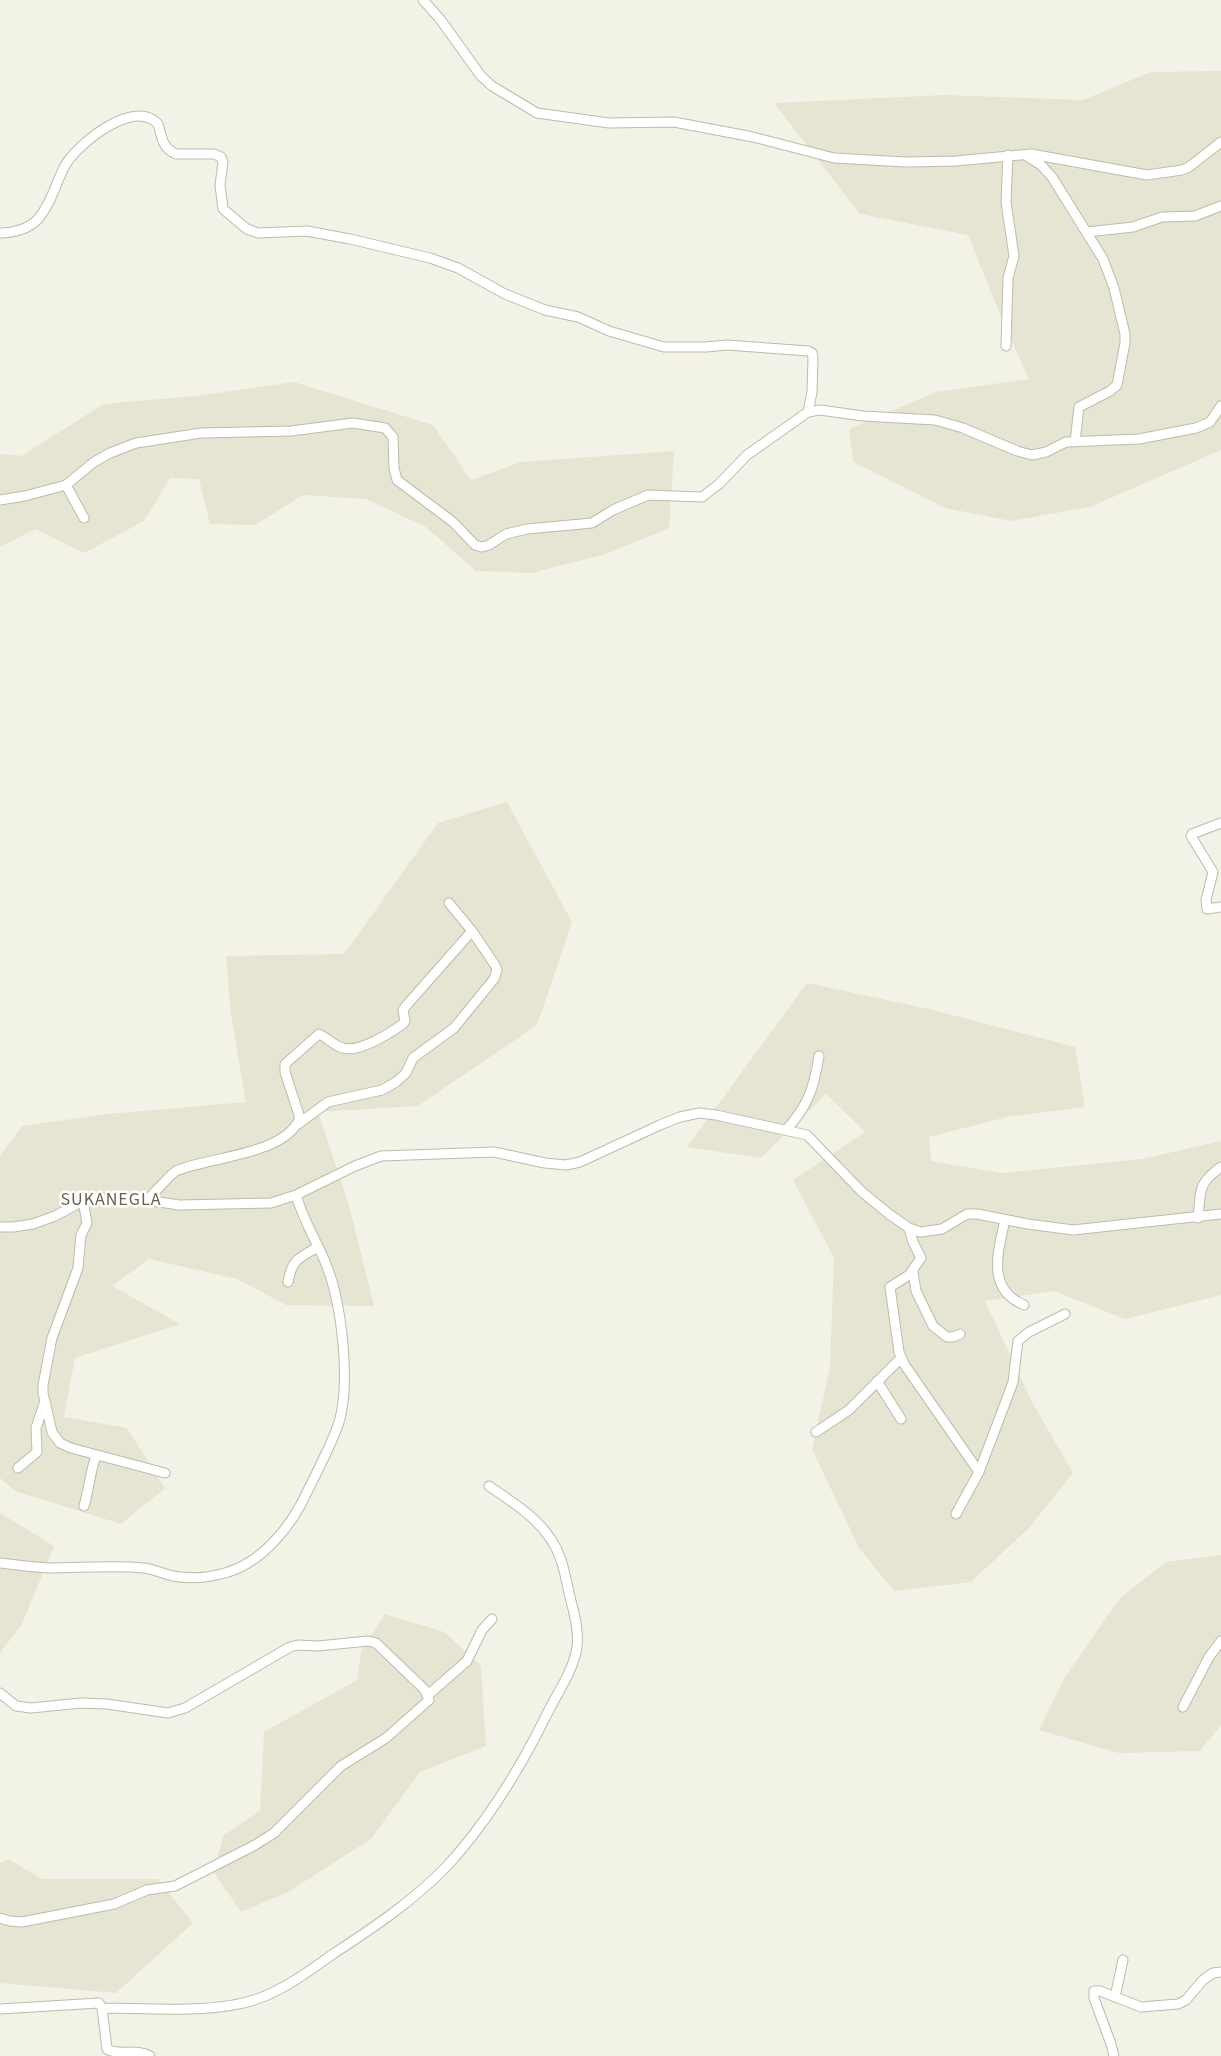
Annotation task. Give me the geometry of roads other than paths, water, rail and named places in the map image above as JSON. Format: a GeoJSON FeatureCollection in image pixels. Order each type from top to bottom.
{"type":"FeatureCollection","features":[{"type":"Feature","properties":{"kind":"street"},"geometry":{"type":"LineString","coordinates":[[423,0],[440,19],[481,76],[492,86],[537,113],[609,123],[674,122],[753,137],[834,158],[906,162],[956,161],[1022,154],[1080,161],[1146,175],[1182,170],[1190,167],[1221,142]]}},
{"type":"Feature","properties":{"kind":"street"},"geometry":{"type":"LineString","coordinates":[[0,233],[15,232],[38,219],[49,201],[66,163],[82,146],[114,123],[127,117],[145,118],[158,124],[164,146],[170,152],[176,154],[214,154],[221,158],[223,162],[220,185],[222,206],[226,213],[247,229],[258,233],[307,231],[430,258],[458,268],[505,294],[545,310],[578,317],[609,331],[664,347],[727,345],[808,351],[813,354],[813,358],[812,392],[808,412]]}},
{"type":"Feature","properties":{"kind":"street"},"geometry":{"type":"LineString","coordinates":[[1022,154],[1041,165],[1048,173],[1087,232],[1110,273],[1125,343],[1117,385],[1110,391],[1083,404],[1078,409],[1075,442]]}},
{"type":"Feature","properties":{"kind":"street"},"geometry":{"type":"LineString","coordinates":[[1006,346],[1008,278],[1014,256],[1005,193],[1008,155]]}},
{"type":"Feature","properties":{"kind":"street"},"geometry":{"type":"LineString","coordinates":[[1087,232],[1133,227],[1162,217],[1195,216],[1221,206]]}},
{"type":"Feature","properties":{"kind":"street"},"geometry":{"type":"LineString","coordinates":[[0,500],[25,496],[66,485],[94,462],[110,453],[136,444],[201,433],[291,431],[353,423],[385,428],[393,437],[394,468],[397,480],[453,522],[475,545],[482,547],[489,545],[506,534],[527,529],[592,523],[613,510],[648,495],[702,497],[719,484],[747,455],[808,412],[820,410],[863,416],[935,420],[963,428],[1032,455],[1046,452],[1063,443],[1139,440],[1196,428],[1210,422],[1221,406]]}},
{"type":"Feature","properties":{"kind":"street"},"geometry":{"type":"LineString","coordinates":[[66,485],[84,518]]}},
{"type":"Feature","properties":{"kind":"street"},"geometry":{"type":"LineString","coordinates":[[1221,823],[1191,836],[1213,872],[1206,900],[1207,909],[1221,907]]}},
{"type":"Feature","properties":{"kind":"street"},"geometry":{"type":"LineString","coordinates":[[148,1200],[176,1171],[257,1149],[279,1140],[328,1102],[389,1087],[406,1073],[413,1058],[454,1028],[490,984],[496,973],[495,965],[450,903]]}},
{"type":"Feature","properties":{"kind":"street"},"geometry":{"type":"LineString","coordinates":[[298,1124],[300,1118],[285,1072],[285,1064],[319,1034],[340,1047],[351,1050],[364,1046],[403,1024],[405,1021],[403,1010],[405,1007],[472,931]]}},
{"type":"Feature","properties":{"kind":"street"},"geometry":{"type":"LineString","coordinates":[[786,1130],[801,1113],[802,1106],[813,1088],[819,1056]]}},
{"type":"Feature","properties":{"kind":"street"},"geometry":{"type":"LineString","coordinates":[[0,1227],[33,1224],[55,1216],[83,1201],[97,1199],[148,1200],[179,1205],[271,1203],[296,1195],[354,1166],[381,1156],[494,1152],[545,1163],[566,1164],[580,1162],[660,1125],[699,1113],[807,1135],[812,1138],[862,1192],[889,1214],[910,1228],[920,1232],[932,1232],[942,1229],[967,1214],[1073,1230],[1198,1218],[1221,1214]]}},
{"type":"Feature","properties":{"kind":"street"},"geometry":{"type":"LineString","coordinates":[[1198,1218],[1202,1186],[1206,1179],[1221,1167]]}},
{"type":"Feature","properties":{"kind":"street"},"geometry":{"type":"LineString","coordinates":[[0,1563],[47,1568],[144,1568],[172,1576],[200,1578],[224,1574],[249,1563],[274,1542],[301,1507],[337,1428],[343,1398],[342,1340],[334,1287],[326,1264],[303,1218],[296,1195]]}},
{"type":"Feature","properties":{"kind":"street"},"geometry":{"type":"LineString","coordinates":[[83,1201],[86,1226],[81,1235],[76,1273],[52,1338],[44,1381],[45,1401],[52,1432],[60,1443],[96,1456],[165,1473]]}},
{"type":"Feature","properties":{"kind":"street"},"geometry":{"type":"LineString","coordinates":[[1004,1220],[998,1251],[997,1275],[1007,1296],[1024,1305]]}},
{"type":"Feature","properties":{"kind":"street"},"geometry":{"type":"LineString","coordinates":[[910,1228],[913,1242],[921,1256],[913,1272],[890,1287],[901,1358],[979,1472]]}},
{"type":"Feature","properties":{"kind":"street"},"geometry":{"type":"LineString","coordinates":[[288,1282],[290,1270],[296,1260],[318,1247]]}},
{"type":"Feature","properties":{"kind":"street"},"geometry":{"type":"LineString","coordinates":[[913,1272],[916,1292],[933,1326],[950,1338],[960,1334]]}},
{"type":"Feature","properties":{"kind":"street"},"geometry":{"type":"LineString","coordinates":[[956,1514],[979,1472],[1013,1382],[1018,1340],[1029,1332],[1065,1314]]}},
{"type":"Feature","properties":{"kind":"street"},"geometry":{"type":"LineString","coordinates":[[816,1432],[849,1410],[901,1358]]}},
{"type":"Feature","properties":{"kind":"street"},"geometry":{"type":"LineString","coordinates":[[877,1381],[901,1419]]}},
{"type":"Feature","properties":{"kind":"street"},"geometry":{"type":"LineString","coordinates":[[18,1468],[37,1452],[36,1428],[45,1401]]}},
{"type":"Feature","properties":{"kind":"street"},"geometry":{"type":"LineString","coordinates":[[84,1506],[88,1493],[90,1472],[96,1456]]}},
{"type":"Feature","properties":{"kind":"street"},"geometry":{"type":"LineString","coordinates":[[102,2008],[194,2008],[238,2005],[266,1996],[361,1936],[410,1900],[446,1866],[475,1832],[510,1782],[541,1726],[572,1663],[577,1640],[574,1611],[561,1558],[549,1536],[536,1521],[489,1486]]}},
{"type":"Feature","properties":{"kind":"street"},"geometry":{"type":"LineString","coordinates":[[428,1695],[467,1662],[482,1630],[492,1619]]}},
{"type":"Feature","properties":{"kind":"street"},"geometry":{"type":"LineString","coordinates":[[0,1693],[16,1706],[31,1708],[81,1703],[107,1704],[168,1713],[186,1708],[294,1645],[318,1646],[368,1641],[380,1646],[428,1695],[429,1700],[396,1730],[341,1766],[274,1833],[255,1846],[175,1886],[147,1890],[114,1904],[22,1922],[10,1922],[0,1918]]}},
{"type":"Feature","properties":{"kind":"street"},"geometry":{"type":"LineString","coordinates":[[1182,1708],[1209,1657],[1221,1641]]}},
{"type":"Feature","properties":{"kind":"street"},"geometry":{"type":"LineString","coordinates":[[1115,1997],[1123,1960]]}},
{"type":"Feature","properties":{"kind":"street"},"geometry":{"type":"LineString","coordinates":[[1114,2056],[1093,1995],[1094,1991],[1097,1990],[1141,2007],[1182,2002],[1203,1980],[1213,1973],[1221,1972]]}},
{"type":"Feature","properties":{"kind":"street"},"geometry":{"type":"LineString","coordinates":[[0,2010],[95,2002],[102,2008],[107,2049],[113,2053],[137,2052],[150,2056]]}},
{"type":"Feature","properties":{"kind":"district","name":"SUKANEGLA"},"geometry":{"type":"Point","coordinates":[111,1201]}}]}
